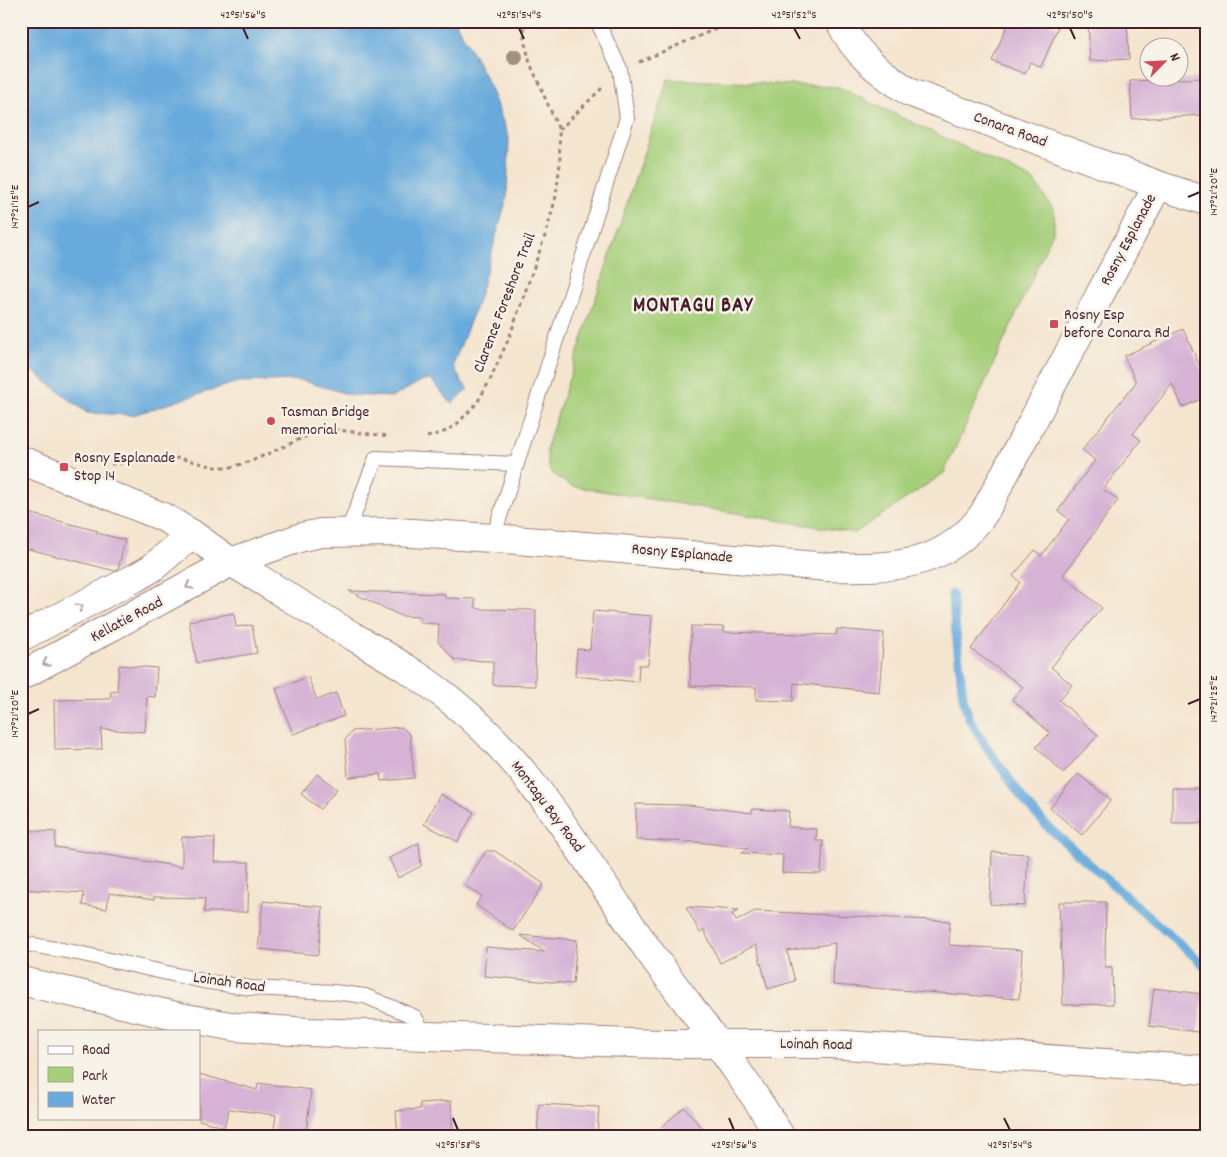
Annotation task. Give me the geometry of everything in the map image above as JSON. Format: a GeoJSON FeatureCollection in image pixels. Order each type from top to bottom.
{"type":"FeatureCollection","features":[{"type":"Feature","properties":{"kind":"street","name":"Conara Road"},"geometry":{"type":"LineString","coordinates":[[840,21],[847,37],[861,55],[879,71],[909,92],[1158,185],[1206,201]]}},
{"type":"Feature","properties":{"kind":"street","name":"Rosny Esplanade"},"geometry":{"type":"LineString","coordinates":[[231,562],[302,537],[347,533],[396,532],[493,538],[856,568],[917,561],[954,546],[971,531],[984,513],[1158,185]]}},
{"type":"Feature","properties":{"kind":"street"},"geometry":{"type":"LineString","coordinates":[[21,460],[136,504],[192,534],[231,562]]}},
{"type":"Feature","properties":{"kind":"street","name":"Kellatie Road"},"geometry":{"type":"LineString","coordinates":[[21,637],[152,568],[192,534]]}},
{"type":"Feature","properties":{"kind":"street","name":"Kellatie Road"},"geometry":{"type":"LineString","coordinates":[[21,676],[231,562]]}},
{"type":"Feature","properties":{"kind":"street","name":"Montagu Bay Road"},"geometry":{"type":"LineString","coordinates":[[231,562],[420,678],[454,703],[485,731],[516,764],[545,801],[648,950],[763,1106],[780,1136]]}},
{"type":"Feature","properties":{"kind":"street","name":"Loinah Road"},"geometry":{"type":"LineString","coordinates":[[21,981],[180,1017],[236,1027],[425,1036],[718,1044],[830,1044],[1206,1070]]}},
{"type":"Feature","properties":{"kind":"lane"},"geometry":{"type":"LineString","coordinates":[[493,538],[627,118],[620,69],[597,21]]}},
{"type":"Feature","properties":{"kind":"lane"},"geometry":{"type":"LineString","coordinates":[[347,533],[376,458],[517,464]]}},
{"type":"Feature","properties":{"kind":"lane","name":"Loinah Road"},"geometry":{"type":"LineString","coordinates":[[21,943],[78,953],[203,981],[251,988],[334,992],[365,996],[414,1017],[425,1036]]}},
{"type":"Feature","properties":{"kind":"path","name":"Clarence Foreshore Trail"},"geometry":{"type":"LineString","coordinates":[[423,438],[444,432],[457,424],[477,403],[489,382],[509,338],[547,230],[556,196],[560,163],[560,130],[530,63],[524,39],[524,21]]}},
{"type":"Feature","properties":{"kind":"path"},"geometry":{"type":"LineString","coordinates":[[105,464],[178,458],[216,467],[232,467],[254,460],[316,432],[336,430],[391,436]]}},
{"type":"Feature","properties":{"kind":"green space"},"geometry":{"type":"Polygon","coordinates":[[[668,79],[838,87],[1033,180],[1054,210],[1054,230],[944,473],[855,533],[572,486],[551,471],[547,446],[668,79]]]}},
{"type":"Feature","properties":{"kind":"water"},"geometry":{"type":"Polygon","coordinates":[[[21,21],[455,21],[488,82],[509,138],[507,197],[478,301],[453,365],[461,381],[468,389],[452,404],[431,380],[423,380],[393,397],[351,395],[300,380],[238,382],[133,415],[87,413],[21,362],[21,21]]]}},
{"type":"Feature","properties":{"kind":"building"},"geometry":{"type":"Polygon","coordinates":[[[1009,21],[1043,21],[1058,27],[1041,67],[1030,62],[1025,74],[992,61],[1009,21]]]}},
{"type":"Feature","properties":{"kind":"building"},"geometry":{"type":"Polygon","coordinates":[[[1088,21],[1127,21],[1129,59],[1090,61],[1088,21]]]}},
{"type":"Feature","properties":{"kind":"building"},"geometry":{"type":"Polygon","coordinates":[[[1204,78],[1205,115],[1132,119],[1130,81],[1140,81],[1140,88],[1190,88],[1190,79],[1204,78]]]}},
{"type":"Feature","properties":{"kind":"building"},"geometry":{"type":"Polygon","coordinates":[[[1183,329],[1206,380],[1206,397],[1183,407],[1172,384],[1133,434],[1141,440],[1103,489],[1118,500],[1063,575],[1102,608],[1051,667],[1072,685],[1059,700],[1098,735],[1063,773],[1036,747],[1050,733],[1012,699],[1023,687],[971,649],[1020,582],[1013,576],[1035,550],[1041,556],[1069,519],[1058,511],[1095,460],[1082,450],[1136,382],[1124,356],[1183,329]]]}},
{"type":"Feature","properties":{"kind":"building"},"geometry":{"type":"Polygon","coordinates":[[[21,511],[125,540],[118,569],[115,571],[21,547],[21,511]]]}},
{"type":"Feature","properties":{"kind":"building"},"geometry":{"type":"Polygon","coordinates":[[[349,591],[445,594],[445,598],[475,599],[475,607],[479,609],[536,610],[535,686],[493,685],[493,661],[455,660],[438,642],[439,624],[420,623],[420,617],[401,616],[349,591]]]}},
{"type":"Feature","properties":{"kind":"building"},"geometry":{"type":"Polygon","coordinates":[[[593,611],[652,616],[648,665],[639,665],[638,682],[575,676],[577,649],[590,650],[593,611]]]}},
{"type":"Feature","properties":{"kind":"building"},"geometry":{"type":"Polygon","coordinates":[[[234,613],[236,627],[252,625],[257,653],[197,663],[189,621],[234,613]]]}},
{"type":"Feature","properties":{"kind":"building"},"geometry":{"type":"Polygon","coordinates":[[[691,626],[724,627],[724,632],[836,635],[837,629],[884,633],[879,692],[794,683],[793,701],[756,700],[756,687],[690,686],[691,626]]]}},
{"type":"Feature","properties":{"kind":"building"},"geometry":{"type":"Polygon","coordinates":[[[119,665],[157,668],[155,697],[147,696],[145,732],[101,729],[102,749],[55,750],[54,700],[110,699],[111,691],[117,692],[119,665]]]}},
{"type":"Feature","properties":{"kind":"building"},"geometry":{"type":"Polygon","coordinates":[[[308,677],[317,700],[336,693],[344,716],[293,734],[276,689],[308,677]]]}},
{"type":"Feature","properties":{"kind":"building"},"geometry":{"type":"Polygon","coordinates":[[[402,727],[410,735],[414,778],[381,781],[380,774],[348,777],[345,740],[352,731],[402,727]]]}},
{"type":"Feature","properties":{"kind":"building"},"geometry":{"type":"Polygon","coordinates":[[[317,774],[337,789],[320,809],[301,794],[317,774]]]}},
{"type":"Feature","properties":{"kind":"building"},"geometry":{"type":"Polygon","coordinates":[[[1078,774],[1111,800],[1082,835],[1050,808],[1078,774]]]}},
{"type":"Feature","properties":{"kind":"building"},"geometry":{"type":"Polygon","coordinates":[[[1172,788],[1206,788],[1206,823],[1172,823],[1172,788]]]}},
{"type":"Feature","properties":{"kind":"building"},"geometry":{"type":"Polygon","coordinates":[[[440,794],[474,812],[458,842],[424,824],[440,794]]]}},
{"type":"Feature","properties":{"kind":"building"},"geometry":{"type":"Polygon","coordinates":[[[636,804],[689,805],[752,813],[753,809],[789,811],[788,827],[817,829],[816,841],[823,841],[821,874],[782,873],[783,855],[741,853],[748,848],[697,842],[636,840],[636,804]]]}},
{"type":"Feature","properties":{"kind":"building"},"geometry":{"type":"Polygon","coordinates":[[[21,830],[56,832],[55,847],[182,867],[182,837],[215,838],[214,862],[249,862],[248,912],[204,912],[205,898],[154,897],[154,900],[109,893],[107,909],[82,905],[84,893],[21,889],[21,830]]]}},
{"type":"Feature","properties":{"kind":"building"},"geometry":{"type":"Polygon","coordinates":[[[419,843],[421,866],[398,878],[389,858],[419,843]]]}},
{"type":"Feature","properties":{"kind":"building"},"geometry":{"type":"Polygon","coordinates":[[[486,851],[495,851],[544,884],[513,931],[476,905],[482,896],[464,885],[486,851]]]}},
{"type":"Feature","properties":{"kind":"building"},"geometry":{"type":"Polygon","coordinates":[[[992,852],[1028,854],[1025,906],[990,904],[992,852]]]}},
{"type":"Feature","properties":{"kind":"building"},"geometry":{"type":"Polygon","coordinates":[[[263,901],[323,907],[318,955],[258,949],[263,901]]]}},
{"type":"Feature","properties":{"kind":"building"},"geometry":{"type":"Polygon","coordinates":[[[1059,902],[1106,902],[1105,967],[1112,967],[1113,1004],[1063,1005],[1059,902]]]}},
{"type":"Feature","properties":{"kind":"building"},"geometry":{"type":"Polygon","coordinates":[[[686,907],[739,910],[732,914],[736,921],[755,911],[950,921],[949,945],[1022,950],[1019,999],[833,985],[835,943],[787,951],[795,981],[768,989],[756,945],[720,963],[704,930],[700,933],[686,907]]]}},
{"type":"Feature","properties":{"kind":"building"},"geometry":{"type":"Polygon","coordinates":[[[520,935],[577,940],[573,984],[484,976],[486,947],[545,952],[520,935]]]}},
{"type":"Feature","properties":{"kind":"building"},"geometry":{"type":"Polygon","coordinates":[[[1154,988],[1203,994],[1198,1032],[1149,1026],[1154,988]]]}},
{"type":"Feature","properties":{"kind":"building"},"geometry":{"type":"Polygon","coordinates":[[[200,1074],[257,1090],[258,1083],[311,1090],[306,1134],[274,1130],[276,1115],[229,1109],[224,1127],[199,1120],[200,1074]]]}},
{"type":"Feature","properties":{"kind":"building"},"geometry":{"type":"Polygon","coordinates":[[[451,1101],[453,1136],[398,1136],[396,1111],[420,1109],[420,1103],[451,1101]]]}},
{"type":"Feature","properties":{"kind":"building"},"geometry":{"type":"Polygon","coordinates":[[[539,1104],[599,1107],[597,1136],[537,1136],[539,1104]]]}},
{"type":"Feature","properties":{"kind":"building"},"geometry":{"type":"Polygon","coordinates":[[[684,1107],[709,1136],[651,1136],[684,1107]]]}},
{"type":"Feature","properties":{"kind":"waterway"},"geometry":{"type":"LineString","coordinates":[[952,594],[963,698],[969,718],[984,743],[1025,802],[1050,829],[1206,967]]}},
{"type":"Feature","properties":{"kind":"place","name":"Rosny Esp before Conara Rd"},"geometry":{"type":"Point","coordinates":[1054,324]}},
{"type":"Feature","properties":{"kind":"place","name":"Tasman Bridge memorial"},"geometry":{"type":"Point","coordinates":[271,421]}},
{"type":"Feature","properties":{"kind":"place","name":"Rosny Esplanade Stop 14"},"geometry":{"type":"Point","coordinates":[64,467]}},
{"type":"Feature","properties":{"kind":"district","name":"MONTAGU BAY"},"geometry":{"type":"Point","coordinates":[693,307]}}]}
